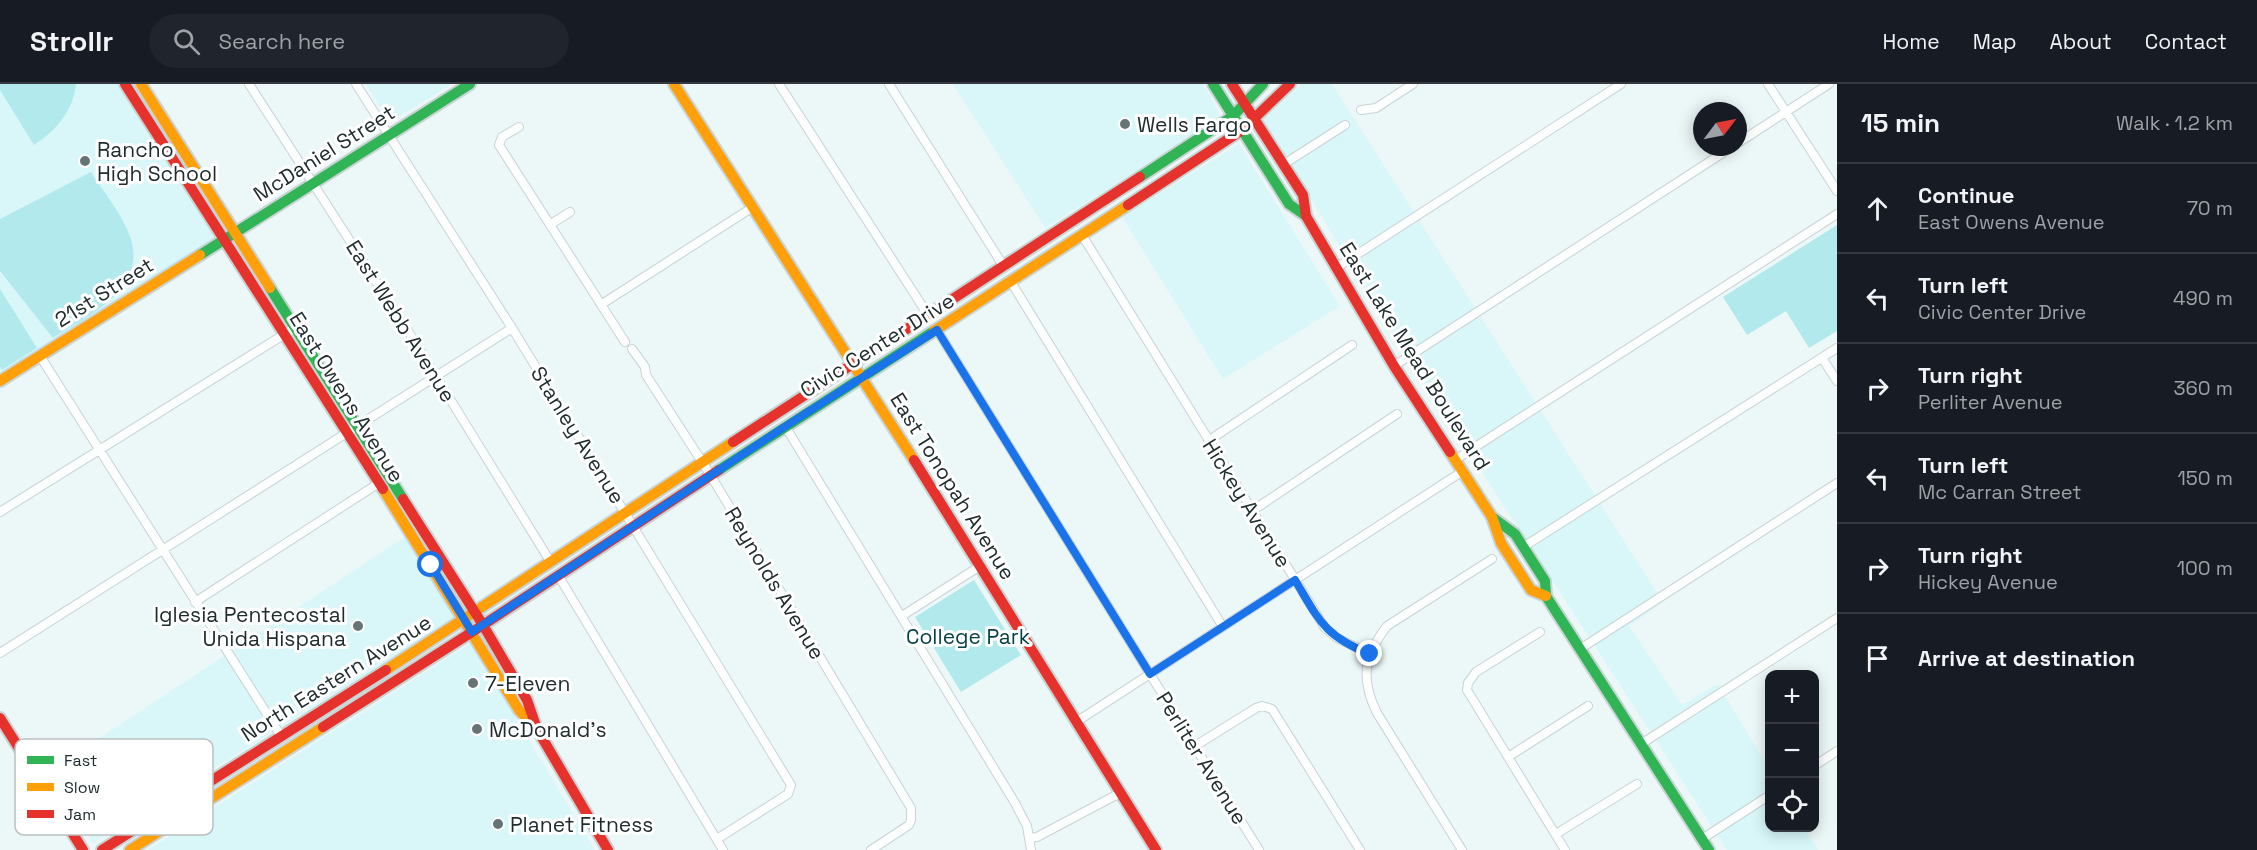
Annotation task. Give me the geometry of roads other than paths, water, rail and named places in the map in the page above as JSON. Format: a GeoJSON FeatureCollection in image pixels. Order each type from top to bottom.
{"type":"FeatureCollection","features":[{"type":"Feature","properties":{"kind":"main road","name":"East Owens Avenue"},"geometry":{"type":"LineString","coordinates":[[125,84],[168,151],[296,327],[353,429],[478,629],[519,710],[537,729],[608,850]]}},
{"type":"Feature","properties":{"kind":"main road","name":"East Owens Avenue"},"geometry":{"type":"LineString","coordinates":[[141,84],[186,154],[284,334],[353,429],[379,483],[470,616]]}},
{"type":"Feature","properties":{"kind":"main road","name":"McDaniel Street"},"geometry":{"type":"LineString","coordinates":[[230,236],[470,84]]}},
{"type":"Feature","properties":{"kind":"main road","name":"East Tonopah Avenue"},"geometry":{"type":"LineString","coordinates":[[674,84],[854,364],[1156,850]]}},
{"type":"Feature","properties":{"kind":"main road","name":"East Lake Mead Boulevard"},"geometry":{"type":"LineString","coordinates":[[1213,84],[1289,204],[1306,216]]}},
{"type":"Feature","properties":{"kind":"main road","name":"East Lake Mead Boulevard"},"geometry":{"type":"LineString","coordinates":[[1232,84],[1303,195],[1306,216],[1394,366],[1492,517],[1501,543],[1531,591],[1546,596]]}},
{"type":"Feature","properties":{"kind":"main road","name":"Civic Center Drive"},"geometry":{"type":"LineString","coordinates":[[470,616],[550,561],[1233,116],[1263,84]]}},
{"type":"Feature","properties":{"kind":"main road","name":"Civic Center Drive"},"geometry":{"type":"LineString","coordinates":[[478,629],[1242,130],[1290,84]]}},
{"type":"Feature","properties":{"kind":"main road"},"geometry":{"type":"LineString","coordinates":[[168,151],[186,154]]}},
{"type":"Feature","properties":{"kind":"main road","name":"21st Street"},"geometry":{"type":"LineString","coordinates":[[0,381],[230,236]]}},
{"type":"Feature","properties":{"kind":"main road"},"geometry":{"type":"LineString","coordinates":[[1011,282],[1010,278],[1014,268],[1041,243]]}},
{"type":"Feature","properties":{"kind":"main road"},"geometry":{"type":"LineString","coordinates":[[971,308],[979,296],[999,280],[1004,267]]}},
{"type":"Feature","properties":{"kind":"main road","name":"East Lake Mead Boulevard"},"geometry":{"type":"LineString","coordinates":[[1492,517],[1515,534],[1545,581],[1546,596],[1706,847]]}},
{"type":"Feature","properties":{"kind":"main road","name":"North Eastern Avenue"},"geometry":{"type":"LineString","coordinates":[[213,779],[470,616]]}},
{"type":"Feature","properties":{"kind":"main road","name":"North Eastern Avenue"},"geometry":{"type":"LineString","coordinates":[[213,797],[478,629]]}},
{"type":"Feature","properties":{"kind":"main road"},"geometry":{"type":"LineString","coordinates":[[307,738],[305,730],[321,718],[324,709]]}},
{"type":"Feature","properties":{"kind":"main road"},"geometry":{"type":"LineString","coordinates":[[0,718],[15,742]]}},
{"type":"Feature","properties":{"kind":"main road"},"geometry":{"type":"LineString","coordinates":[[261,767],[266,755],[280,744],[280,736]]}},
{"type":"Feature","properties":{"kind":"main road"},"geometry":{"type":"LineString","coordinates":[[74,835],[83,850]]}},
{"type":"Feature","properties":{"kind":"main road","name":"North Eastern Avenue"},"geometry":{"type":"LineString","coordinates":[[102,850],[125,835]]}},
{"type":"Feature","properties":{"kind":"main road","name":"North Eastern Avenue"},"geometry":{"type":"LineString","coordinates":[[130,850],[154,835]]}},
{"type":"Feature","properties":{"kind":"street","name":"East Webb Avenue"},"geometry":{"type":"LineString","coordinates":[[249,84],[436,376],[550,561]]}},
{"type":"Feature","properties":{"kind":"street","name":"Stanley Avenue"},"geometry":{"type":"LineString","coordinates":[[356,84],[512,328],[791,785],[788,794],[717,839]]}},
{"type":"Feature","properties":{"kind":"street"},"geometry":{"type":"LineString","coordinates":[[779,84],[928,315]]}},
{"type":"Feature","properties":{"kind":"street"},"geometry":{"type":"LineString","coordinates":[[889,84],[1004,267]]}},
{"type":"Feature","properties":{"kind":"street"},"geometry":{"type":"LineString","coordinates":[[1361,110],[1376,108],[1413,84]]}},
{"type":"Feature","properties":{"kind":"street"},"geometry":{"type":"LineString","coordinates":[[1336,268],[1621,84]]}},
{"type":"Feature","properties":{"kind":"street"},"geometry":{"type":"LineString","coordinates":[[1768,84],[1837,191]]}},
{"type":"Feature","properties":{"kind":"street"},"geometry":{"type":"LineString","coordinates":[[1747,137],[1829,84]]}},
{"type":"Feature","properties":{"kind":"street"},"geometry":{"type":"LineString","coordinates":[[1284,164],[1345,125]]}},
{"type":"Feature","properties":{"kind":"street"},"geometry":{"type":"LineString","coordinates":[[519,127],[501,137],[500,145],[625,342]]}},
{"type":"Feature","properties":{"kind":"street"},"geometry":{"type":"LineString","coordinates":[[1394,366],[1718,156]]}},
{"type":"Feature","properties":{"kind":"street"},"geometry":{"type":"LineString","coordinates":[[602,304],[753,207]]}},
{"type":"Feature","properties":{"kind":"street"},"geometry":{"type":"LineString","coordinates":[[551,224],[570,212]]}},
{"type":"Feature","properties":{"kind":"street"},"geometry":{"type":"LineString","coordinates":[[1455,460],[1837,214]]}},
{"type":"Feature","properties":{"kind":"street","name":"Hickey Avenue"},"geometry":{"type":"LineString","coordinates":[[1082,236],[1325,628],[1337,638],[1370,654]]}},
{"type":"Feature","properties":{"kind":"street"},"geometry":{"type":"LineString","coordinates":[[1011,282],[1223,627]]}},
{"type":"Feature","properties":{"kind":"street"},"geometry":{"type":"LineString","coordinates":[[0,512],[296,327]]}},
{"type":"Feature","properties":{"kind":"street"},"geometry":{"type":"LineString","coordinates":[[0,652],[512,328]]}},
{"type":"Feature","properties":{"kind":"street","name":"Perliter Avenue"},"geometry":{"type":"LineString","coordinates":[[937,330],[1259,850]]}},
{"type":"Feature","properties":{"kind":"street"},"geometry":{"type":"LineString","coordinates":[[1208,441],[1352,345]]}},
{"type":"Feature","properties":{"kind":"street"},"geometry":{"type":"LineString","coordinates":[[1523,547],[1837,348]]}},
{"type":"Feature","properties":{"kind":"street","name":"Reynolds Avenue"},"geometry":{"type":"LineString","coordinates":[[632,349],[911,808],[909,825],[871,850]]}},
{"type":"Feature","properties":{"kind":"street"},"geometry":{"type":"LineString","coordinates":[[40,356],[280,736]]}},
{"type":"Feature","properties":{"kind":"street"},"geometry":{"type":"LineString","coordinates":[[1822,358],[1837,381]]}},
{"type":"Feature","properties":{"kind":"street"},"geometry":{"type":"LineString","coordinates":[[1252,511],[1397,414]]}},
{"type":"Feature","properties":{"kind":"street"},"geometry":{"type":"LineString","coordinates":[[786,426],[1015,803],[1027,826],[1031,850]]}},
{"type":"Feature","properties":{"kind":"street"},"geometry":{"type":"LineString","coordinates":[[1076,722],[1462,471]]}},
{"type":"Feature","properties":{"kind":"street"},"geometry":{"type":"LineString","coordinates":[[195,602],[379,483]]}},
{"type":"Feature","properties":{"kind":"street"},"geometry":{"type":"LineString","coordinates":[[1580,649],[1837,483]]}},
{"type":"Feature","properties":{"kind":"street"},"geometry":{"type":"LineString","coordinates":[[1462,850],[1370,699],[1366,680],[1370,654],[1375,642],[1387,626],[1492,559]]}},
{"type":"Feature","properties":{"kind":"street"},"geometry":{"type":"LineString","coordinates":[[902,616],[980,566]]}},
{"type":"Feature","properties":{"kind":"street"},"geometry":{"type":"LineString","coordinates":[[558,575],[723,850]]}},
{"type":"Feature","properties":{"kind":"street"},"geometry":{"type":"LineString","coordinates":[[1641,744],[1837,618]]}},
{"type":"Feature","properties":{"kind":"street"},"geometry":{"type":"LineString","coordinates":[[1540,632],[1476,672],[1468,683],[1467,690],[1565,850]]}},
{"type":"Feature","properties":{"kind":"street"},"geometry":{"type":"LineString","coordinates":[[1508,757],[1588,706]]}},
{"type":"Feature","properties":{"kind":"street"},"geometry":{"type":"LineString","coordinates":[[1194,746],[1256,708],[1272,709],[1360,850]]}},
{"type":"Feature","properties":{"kind":"street"},"geometry":{"type":"LineString","coordinates":[[1819,763],[1837,751]]}},
{"type":"Feature","properties":{"kind":"street"},"geometry":{"type":"LineString","coordinates":[[1556,834],[1637,784]]}},
{"type":"Feature","properties":{"kind":"street"},"geometry":{"type":"LineString","coordinates":[[1030,838],[1037,837],[1120,793]]}},
{"type":"Feature","properties":{"kind":"street"},"geometry":{"type":"LineString","coordinates":[[1706,847],[1765,799]]}},
{"type":"Feature","properties":{"kind":"place","name":"Wells Fargo"},"geometry":{"type":"Point","coordinates":[1125,124]}},
{"type":"Feature","properties":{"kind":"place","name":"Rancho High School"},"geometry":{"type":"Point","coordinates":[85,161]}},
{"type":"Feature","properties":{"kind":"place","name":"Iglesia Pentecostal Unida Hispana"},"geometry":{"type":"Point","coordinates":[358,626]}},
{"type":"Feature","properties":{"kind":"place","name":"7-Eleven"},"geometry":{"type":"Point","coordinates":[473,683]}},
{"type":"Feature","properties":{"kind":"place","name":"McDonald's"},"geometry":{"type":"Point","coordinates":[477,729]}},
{"type":"Feature","properties":{"kind":"place","name":"Planet Fitness"},"geometry":{"type":"Point","coordinates":[498,824]}},
{"type":"Feature","properties":{"kind":"park label","name":"College Park"},"geometry":{"type":"Point","coordinates":[968,636]}}]}
